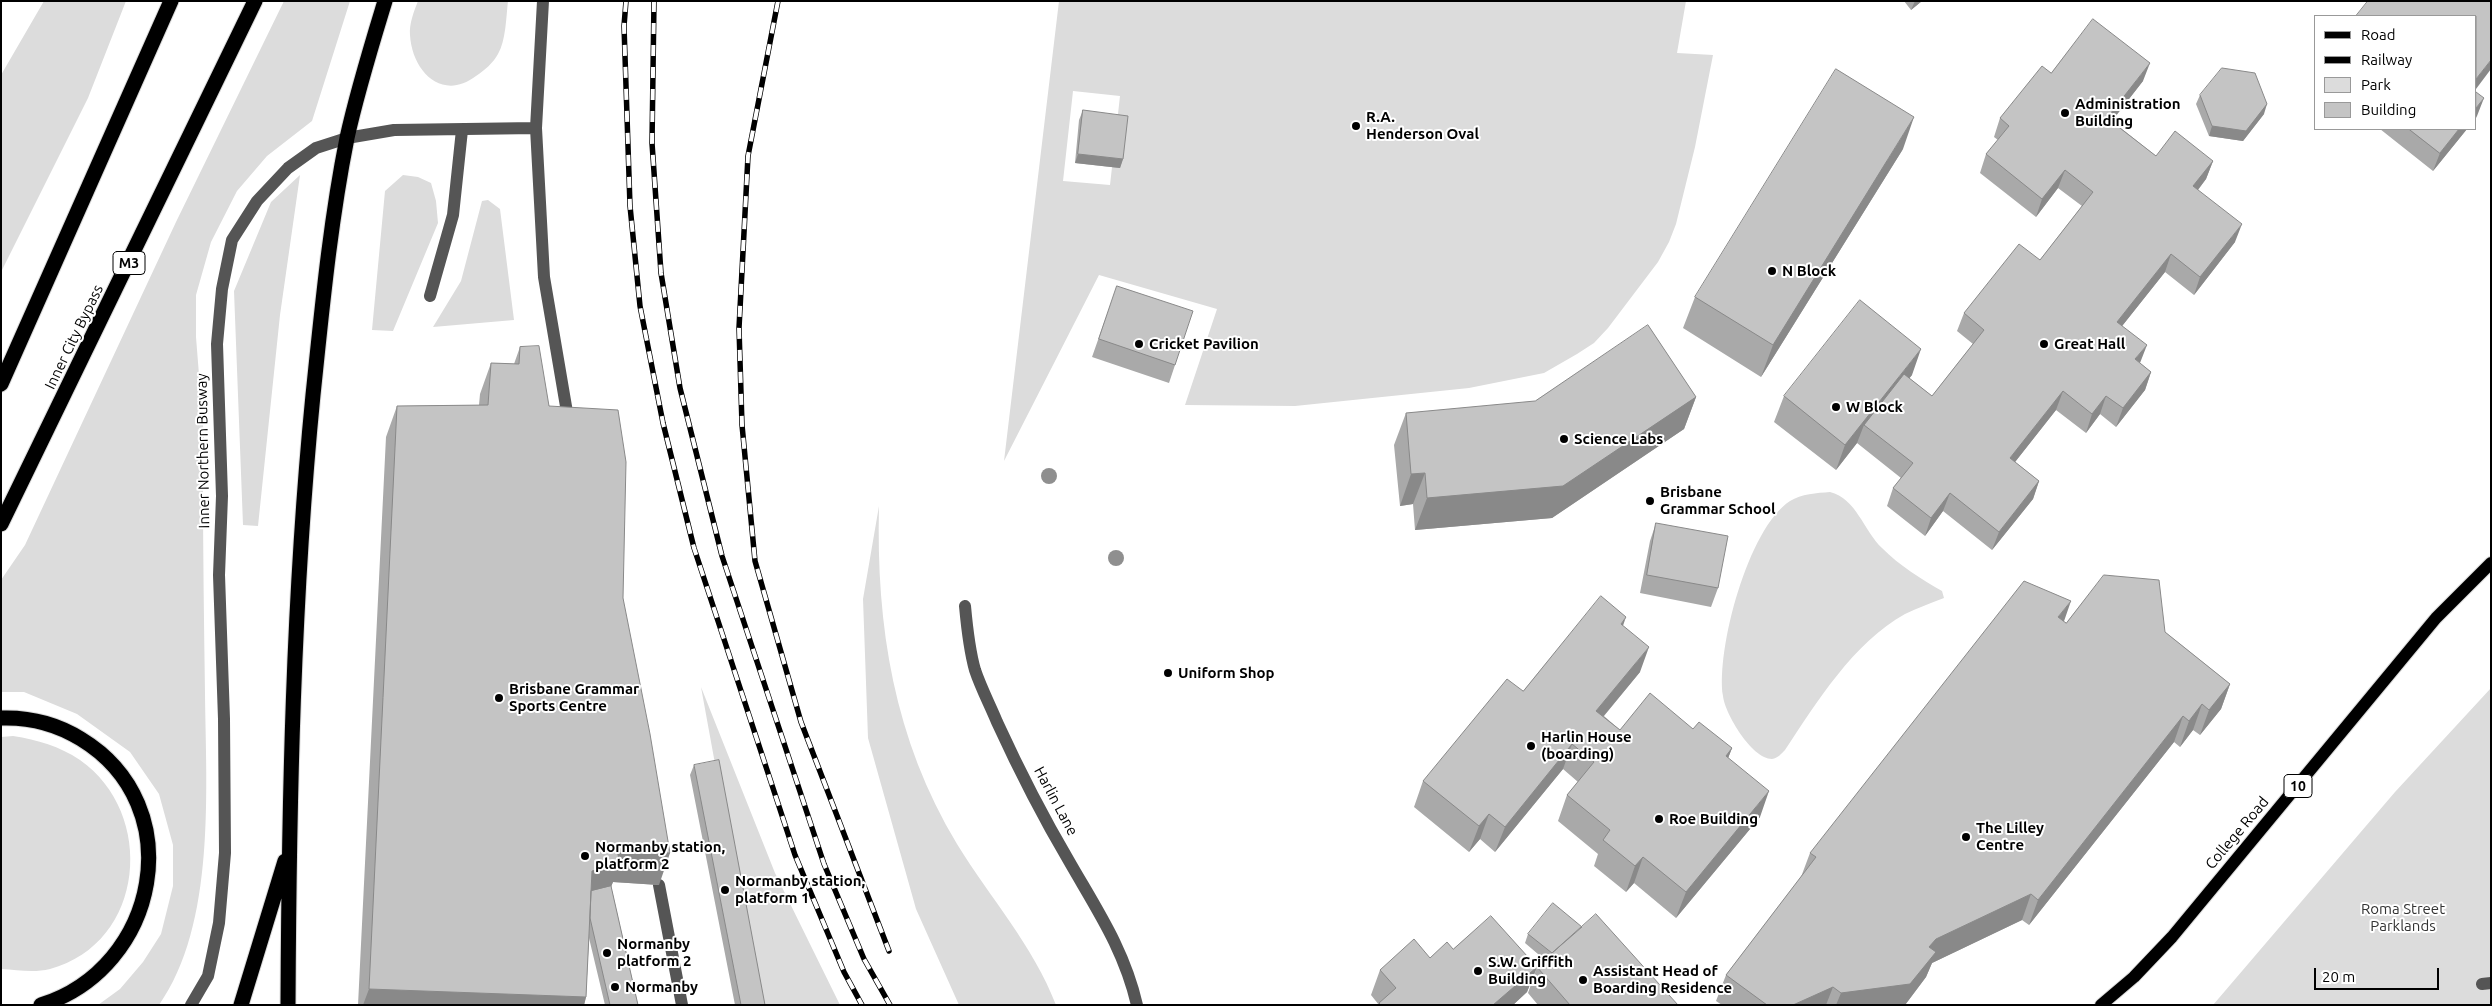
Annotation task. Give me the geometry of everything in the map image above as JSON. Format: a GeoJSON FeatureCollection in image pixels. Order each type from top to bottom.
{"type":"FeatureCollection","features":[{"type":"Feature","properties":{"kind":"highway"},"geometry":{"type":"LineString","coordinates":[[1,384],[171,1]]}},
{"type":"Feature","properties":{"kind":"highway","name":"Inner City Bypass"},"geometry":{"type":"LineString","coordinates":[[1,524],[256,1]]}},
{"type":"Feature","properties":{"kind":"highway"},"geometry":{"type":"LineString","coordinates":[[288,1005],[299,559],[306,464],[333,216],[347,138],[363,71],[385,1]]}},
{"type":"Feature","properties":{"kind":"highway"},"geometry":{"type":"LineString","coordinates":[[1,718],[42,722],[68,732],[93,747],[113,765],[130,788],[142,814],[148,841],[149,869],[144,897],[135,924],[120,948],[80,987],[60,998],[41,1005]]}},
{"type":"Feature","properties":{"kind":"highway"},"geometry":{"type":"LineString","coordinates":[[241,1005],[291,840]]}},
{"type":"Feature","properties":{"kind":"main road","name":"College Road"},"geometry":{"type":"LineString","coordinates":[[2101,1005],[2134,977],[2172,937],[2436,618],[2491,563]]}},
{"type":"Feature","properties":{"kind":"street"},"geometry":{"type":"LineString","coordinates":[[543,1],[536,128],[544,277],[572,440]]}},
{"type":"Feature","properties":{"kind":"street","name":"Inner Northern Busway"},"geometry":{"type":"LineString","coordinates":[[191,1005],[208,976],[219,923],[225,852],[224,720],[219,575],[222,496],[217,344],[222,289],[232,240],[258,201],[288,168],[316,148],[347,138],[394,130],[536,128]]}},
{"type":"Feature","properties":{"kind":"street"},"geometry":{"type":"LineString","coordinates":[[430,296],[453,215],[462,130]]}},
{"type":"Feature","properties":{"kind":"street","name":"Harlin Lane"},"geometry":{"type":"LineString","coordinates":[[965,606],[968,639],[975,670],[989,703],[1049,824],[1115,940],[1127,966],[1137,1005]]}},
{"type":"Feature","properties":{"kind":"street"},"geometry":{"type":"LineString","coordinates":[[659,885],[682,1005]]}},
{"type":"Feature","properties":{"kind":"green space"},"geometry":{"type":"Polygon","coordinates":[[[44,1],[126,1],[88,98],[1,272],[1,75],[44,1]]]}},
{"type":"Feature","properties":{"kind":"green space"},"geometry":{"type":"Polygon","coordinates":[[[284,1],[350,1],[312,121],[267,156],[237,191],[211,242],[196,295],[196,337],[204,438],[203,537],[206,772],[204,855],[199,896],[190,936],[177,972],[159,1005],[98,1005],[120,989],[143,962],[161,934],[173,886],[173,845],[159,794],[130,752],[77,714],[24,692],[1,692],[1,580],[25,545],[176,222],[284,1]]]}},
{"type":"Feature","properties":{"kind":"green space"},"geometry":{"type":"Polygon","coordinates":[[[418,1],[508,1],[503,42],[494,60],[483,71],[463,83],[452,86],[441,84],[431,79],[416,60],[412,48],[410,26],[418,1]]]}},
{"type":"Feature","properties":{"kind":"green space"},"geometry":{"type":"Polygon","coordinates":[[[1059,1],[1686,1],[1677,53],[1713,55],[1695,147],[1676,224],[1658,262],[1608,328],[1594,343],[1544,373],[1469,388],[1295,406],[1185,405],[1217,309],[1099,275],[1004,461],[1059,1]],[[1073,91],[1063,181],[1110,185],[1120,96],[1073,91]]]}},
{"type":"Feature","properties":{"kind":"green space"},"geometry":{"type":"Polygon","coordinates":[[[300,175],[280,315],[258,526],[243,525],[234,291],[271,202],[300,175]]]}},
{"type":"Feature","properties":{"kind":"green space"},"geometry":{"type":"Polygon","coordinates":[[[403,175],[418,177],[431,183],[436,201],[438,223],[393,331],[372,330],[385,191],[403,175]]]}},
{"type":"Feature","properties":{"kind":"green space"},"geometry":{"type":"Polygon","coordinates":[[[488,200],[500,209],[514,320],[433,327],[461,281],[482,201],[488,200]]]}},
{"type":"Feature","properties":{"kind":"green space"},"geometry":{"type":"Polygon","coordinates":[[[1830,492],[1839,495],[1847,501],[1876,541],[1889,555],[1911,572],[1942,591],[1944,598],[1905,614],[1886,626],[1869,641],[1853,657],[1823,694],[1785,750],[1778,757],[1772,759],[1756,752],[1748,744],[1734,724],[1725,704],[1722,676],[1730,621],[1748,562],[1761,536],[1775,515],[1794,499],[1809,494],[1830,492]]]}},
{"type":"Feature","properties":{"kind":"green space"},"geometry":{"type":"Polygon","coordinates":[[[879,506],[881,595],[886,638],[893,681],[904,723],[918,764],[935,804],[957,844],[1023,942],[1056,1005],[959,1005],[916,909],[868,738],[863,599],[879,506]]]}},
{"type":"Feature","properties":{"kind":"green space"},"geometry":{"type":"Polygon","coordinates":[[[701,687],[775,873],[840,1005],[759,1005],[701,687]]]}},
{"type":"Feature","properties":{"kind":"green space","name":"Roma Street Parklands"},"geometry":{"type":"Polygon","coordinates":[[[2491,688],[2491,1005],[2213,1005],[2395,792],[2491,688]]]}},
{"type":"Feature","properties":{"kind":"green space"},"geometry":{"type":"Polygon","coordinates":[[[13,736],[48,744],[80,760],[104,783],[121,811],[129,843],[130,875],[122,905],[106,933],[82,955],[50,969],[38,971],[1,969],[1,737],[13,736]]]}},
{"type":"Feature","properties":{"kind":"building"},"geometry":{"type":"Polygon","coordinates":[[[2368,1],[2491,1],[2491,60],[2477,78],[2477,15],[2357,15],[2368,1]]]}},
{"type":"Feature","properties":{"kind":"building","name":"Great Hall"},"geometry":{"type":"Polygon","coordinates":[[[2093,19],[2150,63],[2107,118],[2156,156],[2175,131],[2213,161],[2193,186],[2242,224],[2200,277],[2171,254],[2117,322],[2147,345],[2135,359],[2151,372],[2123,408],[2106,396],[2092,414],[2063,391],[2010,458],[2039,481],[1999,532],[1950,493],[1931,518],[1893,488],[1913,463],[1864,425],[1904,374],[1932,396],[1984,330],[1964,313],[2019,244],[2040,260],[2093,192],[2065,170],[2042,199],[1986,154],[2009,126],[2000,118],[2042,66],[2051,73],[2093,19]]]}},
{"type":"Feature","properties":{"kind":"building"},"geometry":{"type":"Polygon","coordinates":[[[2222,68],[2255,73],[2267,104],[2246,131],[2212,126],[2200,95],[2222,68]]]}},
{"type":"Feature","properties":{"kind":"building","name":"N Block"},"geometry":{"type":"Polygon","coordinates":[[[1836,69],[1914,117],[1773,345],[1695,297],[1836,69]]]}},
{"type":"Feature","properties":{"kind":"building"},"geometry":{"type":"Polygon","coordinates":[[[2477,93],[2484,98],[2477,107],[2477,93]]]}},
{"type":"Feature","properties":{"kind":"building"},"geometry":{"type":"Polygon","coordinates":[[[1083,110],[1128,116],[1123,159],[1078,154],[1083,110]]]}},
{"type":"Feature","properties":{"kind":"building"},"geometry":{"type":"Polygon","coordinates":[[[2410,130],[2458,130],[2440,153],[2410,130]]]}},
{"type":"Feature","properties":{"kind":"building","name":"Cricket Pavilion"},"geometry":{"type":"Polygon","coordinates":[[[1117,286],[1193,311],[1175,365],[1099,339],[1117,286]]]}},
{"type":"Feature","properties":{"kind":"building","name":"W Block"},"geometry":{"type":"Polygon","coordinates":[[[1860,300],[1921,349],[1845,445],[1784,396],[1860,300]]]}},
{"type":"Feature","properties":{"kind":"building","name":"Science Labs"},"geometry":{"type":"Polygon","coordinates":[[[1648,325],[1696,397],[1563,486],[1427,498],[1425,473],[1411,474],[1406,413],[1535,401],[1648,325]]]}},
{"type":"Feature","properties":{"kind":"building","name":"Brisbane Grammar Sports Centre"},"geometry":{"type":"Polygon","coordinates":[[[539,346],[549,406],[618,410],[626,462],[623,598],[650,734],[670,853],[617,850],[620,864],[592,871],[586,997],[369,989],[397,406],[488,405],[491,363],[519,364],[520,347],[539,346]]]}},
{"type":"Feature","properties":{"kind":"building"},"geometry":{"type":"Polygon","coordinates":[[[1656,523],[1728,536],[1718,588],[1647,575],[1656,523]]]}},
{"type":"Feature","properties":{"kind":"building","name":"The Lilley Centre"},"geometry":{"type":"Polygon","coordinates":[[[2104,575],[2159,580],[2165,632],[2230,684],[2209,710],[2202,704],[2189,721],[2183,716],[2038,900],[2031,894],[1936,939],[1929,947],[1936,952],[1910,984],[1841,993],[1833,987],[1793,1005],[1767,1005],[1726,975],[1816,857],[1810,853],[2024,581],[2071,601],[2058,617],[2066,623],[2104,575]]]}},
{"type":"Feature","properties":{"kind":"building"},"geometry":{"type":"Polygon","coordinates":[[[1601,596],[1626,617],[1621,624],[1649,647],[1596,711],[1620,730],[1650,693],[1693,729],[1699,722],[1732,748],[1726,756],[1769,791],[1686,892],[1643,857],[1635,866],[1603,840],[1610,830],[1567,795],[1594,762],[1572,744],[1505,827],[1489,814],[1479,826],[1423,781],[1507,679],[1523,691],[1601,596]]]}},
{"type":"Feature","properties":{"kind":"building","name":"Normanby station, platform 1"},"geometry":{"type":"Polygon","coordinates":[[[719,760],[765,1005],[741,1005],[694,765],[719,760]]]}},
{"type":"Feature","properties":{"kind":"building","name":"Normanby platform 2"},"geometry":{"type":"Polygon","coordinates":[[[611,886],[638,1005],[610,1005],[590,918],[591,891],[611,886]]]}},
{"type":"Feature","properties":{"kind":"building"},"geometry":{"type":"Polygon","coordinates":[[[1553,903],[1582,927],[1552,953],[1528,934],[1553,903]]]}},
{"type":"Feature","properties":{"kind":"building"},"geometry":{"type":"Polygon","coordinates":[[[1596,914],[1678,1005],[1570,1005],[1537,967],[1596,914]]]}},
{"type":"Feature","properties":{"kind":"building"},"geometry":{"type":"Polygon","coordinates":[[[1491,916],[1537,967],[1493,1005],[1381,1005],[1379,1003],[1396,988],[1380,970],[1414,939],[1430,958],[1447,942],[1453,949],[1491,916]]]}},
{"type":"Feature","properties":{"kind":"railway"},"geometry":{"type":"LineString","coordinates":[[626,1],[624,26],[630,206],[640,306],[663,423],[694,548],[795,855],[844,972],[862,1005]]}},
{"type":"Feature","properties":{"kind":"railway"},"geometry":{"type":"LineString","coordinates":[[654,1],[652,143],[661,273],[680,388],[722,556],[824,864],[864,959],[890,1005]]}},
{"type":"Feature","properties":{"kind":"railway"},"geometry":{"type":"LineString","coordinates":[[778,1],[748,156],[739,328],[742,425],[755,561],[801,722],[889,951]]}},
{"type":"Feature","properties":{"kind":"place","name":"Administration Building"},"geometry":{"type":"Point","coordinates":[2065,113]}},
{"type":"Feature","properties":{"kind":"place","name":"R.A. Henderson Oval"},"geometry":{"type":"Point","coordinates":[1356,126]}},
{"type":"Feature","properties":{"kind":"place","name":"N Block"},"geometry":{"type":"Point","coordinates":[1772,271]}},
{"type":"Feature","properties":{"kind":"place","name":"Cricket Pavilion"},"geometry":{"type":"Point","coordinates":[1139,344]}},
{"type":"Feature","properties":{"kind":"place","name":"Great Hall"},"geometry":{"type":"Point","coordinates":[2044,344]}},
{"type":"Feature","properties":{"kind":"place","name":"W Block"},"geometry":{"type":"Point","coordinates":[1836,407]}},
{"type":"Feature","properties":{"kind":"place","name":"Science Labs"},"geometry":{"type":"Point","coordinates":[1564,439]}},
{"type":"Feature","properties":{"kind":"place","name":"Brisbane Grammar School"},"geometry":{"type":"Point","coordinates":[1650,501]}},
{"type":"Feature","properties":{"kind":"place","name":"Uniform Shop"},"geometry":{"type":"Point","coordinates":[1168,673]}},
{"type":"Feature","properties":{"kind":"place","name":"Brisbane Grammar Sports Centre"},"geometry":{"type":"Point","coordinates":[499,698]}},
{"type":"Feature","properties":{"kind":"place","name":"Harlin House (boarding)"},"geometry":{"type":"Point","coordinates":[1531,746]}},
{"type":"Feature","properties":{"kind":"place","name":"Roe Building"},"geometry":{"type":"Point","coordinates":[1659,819]}},
{"type":"Feature","properties":{"kind":"place","name":"The Lilley Centre"},"geometry":{"type":"Point","coordinates":[1966,837]}},
{"type":"Feature","properties":{"kind":"place","name":"Normanby station, platform 2"},"geometry":{"type":"Point","coordinates":[585,856]}},
{"type":"Feature","properties":{"kind":"place","name":"Normanby station, platform 1"},"geometry":{"type":"Point","coordinates":[725,890]}},
{"type":"Feature","properties":{"kind":"place","name":"Normanby platform 2"},"geometry":{"type":"Point","coordinates":[607,953]}},
{"type":"Feature","properties":{"kind":"place","name":"S.W. Griffith Building"},"geometry":{"type":"Point","coordinates":[1478,971]}},
{"type":"Feature","properties":{"kind":"place","name":"Assistant Head of Boarding Residence"},"geometry":{"type":"Point","coordinates":[1583,980]}},
{"type":"Feature","properties":{"kind":"place","name":"Normanby"},"geometry":{"type":"Point","coordinates":[615,987]}}]}
